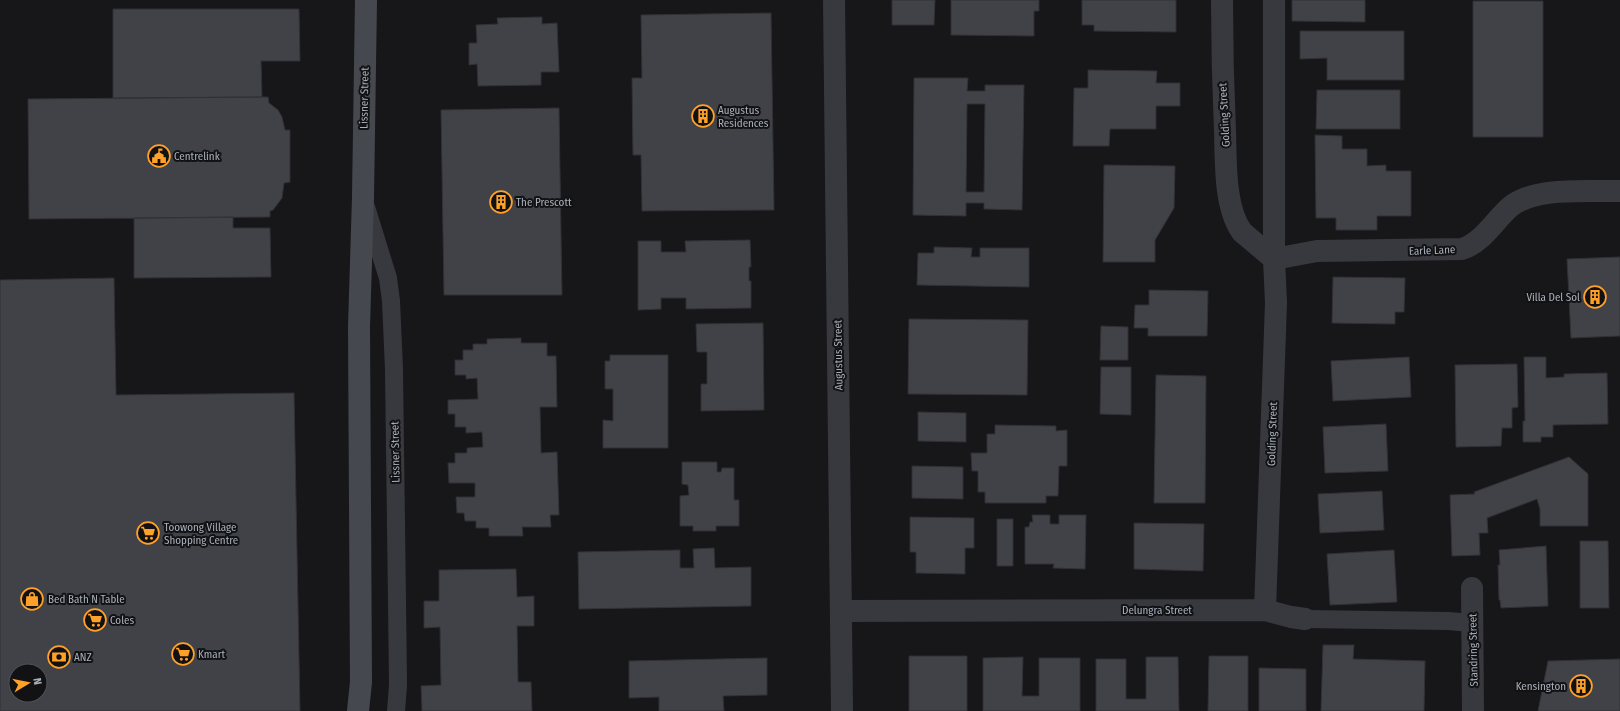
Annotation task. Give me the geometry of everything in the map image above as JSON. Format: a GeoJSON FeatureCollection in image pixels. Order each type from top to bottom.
{"type":"FeatureCollection","features":[{"type":"Feature","properties":{"kind":"street","name":"Lissner Street"},"geometry":{"type":"LineString","coordinates":[[358,711],[361,682],[359,327],[363,197],[366,0]]}},
{"type":"Feature","properties":{"kind":"street","name":"Augustus Street"},"geometry":{"type":"LineString","coordinates":[[834,0],[842,711]]}},
{"type":"Feature","properties":{"kind":"street","name":"Golding Street"},"geometry":{"type":"LineString","coordinates":[[1222,0],[1223,95],[1228,187],[1232,212],[1238,227],[1242,232],[1274,259]]}},
{"type":"Feature","properties":{"kind":"street","name":"Golding Street"},"geometry":{"type":"LineString","coordinates":[[1266,610],[1276,303],[1274,259],[1274,0]]}},
{"type":"Feature","properties":{"kind":"street","name":"Earle Lane"},"geometry":{"type":"LineString","coordinates":[[1274,259],[1317,251],[1462,249],[1478,239],[1510,207],[1524,198],[1549,193],[1620,191]]}},
{"type":"Feature","properties":{"kind":"street","name":"Standring Street"},"geometry":{"type":"LineString","coordinates":[[1472,588],[1473,711]]}},
{"type":"Feature","properties":{"kind":"street","name":"Delungra Street"},"geometry":{"type":"LineString","coordinates":[[841,611],[1266,610],[1305,619]]}},
{"type":"Feature","properties":{"kind":"street","name":"Lissner Street"},"geometry":{"type":"LineString","coordinates":[[361,682],[367,711]]}},
{"type":"Feature","properties":{"kind":"lane","name":"Lissner Street"},"geometry":{"type":"LineString","coordinates":[[363,197],[388,278],[390,301],[394,369],[398,601],[398,685],[396,711]]}},
{"type":"Feature","properties":{"kind":"lane","name":"Delungra Street"},"geometry":{"type":"LineString","coordinates":[[1305,619],[1448,620],[1472,623]]}},
{"type":"Feature","properties":{"kind":"building"},"geometry":{"type":"Polygon","coordinates":[[[892,0],[935,0],[934,25],[892,25],[892,0]]]}},
{"type":"Feature","properties":{"kind":"building"},"geometry":{"type":"Polygon","coordinates":[[[951,0],[1039,0],[1039,11],[1034,11],[1034,36],[951,35],[951,0]]]}},
{"type":"Feature","properties":{"kind":"building"},"geometry":{"type":"Polygon","coordinates":[[[1082,0],[1176,0],[1176,32],[1094,31],[1094,25],[1082,25],[1082,0]]]}},
{"type":"Feature","properties":{"kind":"building"},"geometry":{"type":"Polygon","coordinates":[[[1292,0],[1365,0],[1365,22],[1292,21],[1292,0]]]}},
{"type":"Feature","properties":{"kind":"building"},"geometry":{"type":"Polygon","coordinates":[[[1473,1],[1543,1],[1543,137],[1473,137],[1473,1]]]}},
{"type":"Feature","properties":{"kind":"building"},"geometry":{"type":"Polygon","coordinates":[[[113,9],[299,9],[300,61],[261,61],[262,97],[113,98],[113,9]]]}},
{"type":"Feature","properties":{"kind":"building","name":"Augustus Residences"},"geometry":{"type":"Polygon","coordinates":[[[771,13],[774,210],[642,211],[641,155],[633,155],[632,78],[642,78],[641,15],[771,13]]]}},
{"type":"Feature","properties":{"kind":"building"},"geometry":{"type":"Polygon","coordinates":[[[542,17],[542,24],[557,23],[559,72],[541,72],[541,85],[478,86],[477,64],[469,65],[469,43],[477,43],[476,25],[498,24],[497,18],[542,17]]]}},
{"type":"Feature","properties":{"kind":"building"},"geometry":{"type":"Polygon","coordinates":[[[1300,31],[1404,31],[1404,80],[1327,80],[1327,58],[1300,59],[1300,31]]]}},
{"type":"Feature","properties":{"kind":"building"},"geometry":{"type":"Polygon","coordinates":[[[1088,70],[1157,71],[1156,83],[1180,83],[1180,106],[1156,106],[1156,129],[1110,129],[1109,146],[1073,146],[1074,88],[1088,88],[1088,70]]]}},
{"type":"Feature","properties":{"kind":"building"},"geometry":{"type":"Polygon","coordinates":[[[914,78],[968,78],[967,91],[985,91],[985,85],[1024,85],[1022,210],[984,209],[984,203],[966,203],[966,216],[913,215],[914,78]],[[967,104],[966,192],[984,192],[985,104],[967,104]]]}},
{"type":"Feature","properties":{"kind":"building"},"geometry":{"type":"Polygon","coordinates":[[[1317,90],[1400,90],[1400,129],[1316,129],[1317,90]]]}},
{"type":"Feature","properties":{"kind":"building","name":"Centrelink"},"geometry":{"type":"Polygon","coordinates":[[[268,97],[269,103],[278,110],[282,117],[285,130],[290,130],[290,182],[284,183],[282,198],[273,210],[270,211],[270,217],[29,219],[28,99],[268,97]]]}},
{"type":"Feature","properties":{"kind":"building","name":"The Prescott"},"geometry":{"type":"Polygon","coordinates":[[[559,108],[562,295],[444,295],[441,110],[559,108]]]}},
{"type":"Feature","properties":{"kind":"building"},"geometry":{"type":"Polygon","coordinates":[[[1315,135],[1342,136],[1342,149],[1367,149],[1367,166],[1386,165],[1386,171],[1411,171],[1411,216],[1377,216],[1377,230],[1336,230],[1336,218],[1316,218],[1315,135]]]}},
{"type":"Feature","properties":{"kind":"building"},"geometry":{"type":"Polygon","coordinates":[[[1104,165],[1175,166],[1174,208],[1155,240],[1155,262],[1103,262],[1104,165]]]}},
{"type":"Feature","properties":{"kind":"building"},"geometry":{"type":"Polygon","coordinates":[[[233,217],[233,228],[270,228],[271,277],[134,278],[134,218],[233,217]]]}},
{"type":"Feature","properties":{"kind":"building"},"geometry":{"type":"Polygon","coordinates":[[[750,240],[751,267],[749,267],[749,281],[751,281],[751,308],[686,309],[686,298],[661,298],[661,309],[638,310],[638,241],[661,241],[661,252],[686,252],[685,241],[750,240]]]}},
{"type":"Feature","properties":{"kind":"building"},"geometry":{"type":"Polygon","coordinates":[[[934,247],[972,248],[971,257],[980,257],[980,248],[1029,248],[1029,287],[917,285],[918,253],[934,253],[934,247]]]}},
{"type":"Feature","properties":{"kind":"building","name":"Villa Del Sol"},"geometry":{"type":"Polygon","coordinates":[[[1620,257],[1620,336],[1571,338],[1567,259],[1620,257]]]}},
{"type":"Feature","properties":{"kind":"building"},"geometry":{"type":"Polygon","coordinates":[[[1333,277],[1405,278],[1404,312],[1395,312],[1395,324],[1332,323],[1333,277]]]}},
{"type":"Feature","properties":{"kind":"building","name":"Toowong Village Shopping Centre"},"geometry":{"type":"Polygon","coordinates":[[[114,278],[116,395],[294,393],[300,711],[0,711],[0,280],[114,278]]]}},
{"type":"Feature","properties":{"kind":"building"},"geometry":{"type":"Polygon","coordinates":[[[1149,290],[1208,291],[1207,336],[1148,336],[1148,328],[1134,328],[1135,305],[1149,305],[1149,290]]]}},
{"type":"Feature","properties":{"kind":"building"},"geometry":{"type":"Polygon","coordinates":[[[909,319],[1028,320],[1027,395],[908,394],[909,319]]]}},
{"type":"Feature","properties":{"kind":"building"},"geometry":{"type":"Polygon","coordinates":[[[763,323],[764,410],[701,411],[701,384],[707,384],[707,352],[697,352],[696,324],[763,323]]]}},
{"type":"Feature","properties":{"kind":"building"},"geometry":{"type":"Polygon","coordinates":[[[1101,326],[1128,327],[1128,360],[1100,360],[1101,326]]]}},
{"type":"Feature","properties":{"kind":"building"},"geometry":{"type":"Polygon","coordinates":[[[521,338],[521,343],[547,343],[547,356],[556,356],[557,407],[540,407],[541,453],[557,452],[559,515],[550,515],[551,527],[522,527],[523,536],[489,536],[489,528],[476,528],[476,521],[465,521],[464,513],[457,513],[456,497],[475,497],[475,483],[449,483],[448,463],[455,463],[455,453],[467,453],[467,448],[483,447],[482,432],[466,433],[466,427],[455,427],[455,414],[448,414],[448,400],[478,399],[477,378],[466,379],[466,375],[455,375],[455,360],[463,360],[463,350],[473,350],[473,344],[487,344],[487,339],[521,338]]]}},
{"type":"Feature","properties":{"kind":"building"},"geometry":{"type":"Polygon","coordinates":[[[610,355],[668,355],[668,448],[603,448],[603,420],[613,421],[613,389],[605,389],[605,361],[610,361],[610,355]]]}},
{"type":"Feature","properties":{"kind":"building"},"geometry":{"type":"Polygon","coordinates":[[[1409,357],[1411,397],[1333,401],[1331,361],[1409,357]]]}},
{"type":"Feature","properties":{"kind":"building"},"geometry":{"type":"Polygon","coordinates":[[[1524,357],[1546,357],[1546,378],[1564,377],[1564,374],[1607,373],[1608,424],[1553,425],[1553,437],[1541,437],[1541,442],[1523,442],[1523,421],[1525,421],[1524,357]]]}},
{"type":"Feature","properties":{"kind":"building"},"geometry":{"type":"Polygon","coordinates":[[[1517,364],[1518,407],[1512,408],[1512,428],[1502,428],[1501,446],[1456,447],[1455,365],[1517,364]]]}},
{"type":"Feature","properties":{"kind":"building"},"geometry":{"type":"Polygon","coordinates":[[[1101,367],[1131,367],[1131,415],[1100,414],[1101,367]]]}},
{"type":"Feature","properties":{"kind":"building"},"geometry":{"type":"Polygon","coordinates":[[[1156,375],[1206,376],[1205,503],[1154,503],[1156,375]]]}},
{"type":"Feature","properties":{"kind":"building"},"geometry":{"type":"Polygon","coordinates":[[[918,412],[966,413],[966,442],[918,441],[918,412]]]}},
{"type":"Feature","properties":{"kind":"building"},"geometry":{"type":"Polygon","coordinates":[[[1386,424],[1388,471],[1325,473],[1323,427],[1386,424]]]}},
{"type":"Feature","properties":{"kind":"building"},"geometry":{"type":"Polygon","coordinates":[[[995,425],[1056,426],[1056,431],[1067,430],[1067,466],[1059,466],[1058,496],[1046,496],[1046,503],[985,503],[985,492],[978,492],[978,471],[972,471],[971,453],[987,453],[987,434],[995,434],[995,425]]]}},
{"type":"Feature","properties":{"kind":"building"},"geometry":{"type":"Polygon","coordinates":[[[1569,457],[1588,474],[1588,526],[1540,526],[1540,509],[1537,499],[1487,518],[1488,533],[1479,533],[1480,555],[1452,556],[1450,495],[1475,494],[1474,492],[1569,457]]]}},
{"type":"Feature","properties":{"kind":"building"},"geometry":{"type":"Polygon","coordinates":[[[682,462],[717,462],[717,472],[721,472],[722,468],[734,468],[734,500],[739,500],[739,526],[716,526],[716,531],[693,531],[693,526],[680,526],[680,496],[689,495],[688,485],[682,484],[682,462]]]}},
{"type":"Feature","properties":{"kind":"building"},"geometry":{"type":"Polygon","coordinates":[[[912,466],[963,467],[963,499],[912,498],[912,466]]]}},
{"type":"Feature","properties":{"kind":"building"},"geometry":{"type":"Polygon","coordinates":[[[1382,491],[1384,530],[1320,533],[1318,494],[1382,491]]]}},
{"type":"Feature","properties":{"kind":"building"},"geometry":{"type":"Polygon","coordinates":[[[1032,515],[1050,515],[1050,524],[1059,524],[1059,515],[1086,515],[1085,569],[1053,568],[1054,564],[1025,564],[1025,527],[1029,527],[1030,522],[1033,522],[1032,515]]]}},
{"type":"Feature","properties":{"kind":"building"},"geometry":{"type":"Polygon","coordinates":[[[910,517],[974,518],[974,548],[965,548],[965,574],[916,573],[916,552],[910,552],[910,517]]]}},
{"type":"Feature","properties":{"kind":"building"},"geometry":{"type":"Polygon","coordinates":[[[997,519],[1013,519],[1013,566],[997,566],[997,519]]]}},
{"type":"Feature","properties":{"kind":"building"},"geometry":{"type":"Polygon","coordinates":[[[1134,523],[1204,524],[1203,571],[1134,569],[1134,523]]]}},
{"type":"Feature","properties":{"kind":"building"},"geometry":{"type":"Polygon","coordinates":[[[1580,541],[1608,541],[1609,608],[1580,608],[1580,541]]]}},
{"type":"Feature","properties":{"kind":"building"},"geometry":{"type":"Polygon","coordinates":[[[1546,546],[1548,606],[1501,608],[1499,600],[1499,550],[1546,546]]]}},
{"type":"Feature","properties":{"kind":"building"},"geometry":{"type":"Polygon","coordinates":[[[714,548],[715,568],[751,567],[751,606],[579,609],[578,552],[680,550],[680,568],[694,568],[693,549],[714,548]]]}},
{"type":"Feature","properties":{"kind":"building"},"geometry":{"type":"Polygon","coordinates":[[[1394,550],[1397,602],[1330,605],[1327,554],[1394,550]]]}},
{"type":"Feature","properties":{"kind":"building"},"geometry":{"type":"Polygon","coordinates":[[[516,569],[517,597],[534,596],[534,626],[517,626],[518,682],[531,682],[532,711],[422,711],[421,686],[441,685],[440,627],[424,628],[424,601],[439,601],[439,570],[516,569]]]}},
{"type":"Feature","properties":{"kind":"building"},"geometry":{"type":"Polygon","coordinates":[[[1323,645],[1354,645],[1353,659],[1425,661],[1424,711],[1321,711],[1323,645]]]}},
{"type":"Feature","properties":{"kind":"building"},"geometry":{"type":"Polygon","coordinates":[[[909,656],[967,656],[967,711],[909,711],[909,656]]]}},
{"type":"Feature","properties":{"kind":"building"},"geometry":{"type":"Polygon","coordinates":[[[1209,656],[1248,656],[1248,711],[1208,711],[1209,656]]]}},
{"type":"Feature","properties":{"kind":"building"},"geometry":{"type":"Polygon","coordinates":[[[1023,657],[1022,696],[1039,696],[1039,658],[1080,658],[1080,711],[983,711],[983,658],[1023,657]]]}},
{"type":"Feature","properties":{"kind":"building"},"geometry":{"type":"Polygon","coordinates":[[[1146,657],[1178,657],[1179,711],[1096,711],[1096,659],[1126,659],[1126,699],[1146,699],[1146,657]]]}},
{"type":"Feature","properties":{"kind":"building"},"geometry":{"type":"Polygon","coordinates":[[[767,658],[767,695],[723,696],[724,711],[659,711],[659,697],[629,698],[629,661],[767,658]]]}},
{"type":"Feature","properties":{"kind":"building","name":"Kensington"},"geometry":{"type":"Polygon","coordinates":[[[1620,659],[1620,711],[1538,711],[1548,661],[1620,659]]]}},
{"type":"Feature","properties":{"kind":"building"},"geometry":{"type":"Polygon","coordinates":[[[1259,668],[1306,669],[1306,711],[1259,711],[1259,668]]]}},
{"type":"Feature","properties":{"kind":"place","name":"Augustus Residences"},"geometry":{"type":"Point","coordinates":[703,116]}},
{"type":"Feature","properties":{"kind":"place","name":"Centrelink"},"geometry":{"type":"Point","coordinates":[159,156]}},
{"type":"Feature","properties":{"kind":"place","name":"The Prescott"},"geometry":{"type":"Point","coordinates":[501,202]}},
{"type":"Feature","properties":{"kind":"place","name":"Villa Del Sol"},"geometry":{"type":"Point","coordinates":[1595,297]}},
{"type":"Feature","properties":{"kind":"place","name":"Toowong Village Shopping Centre"},"geometry":{"type":"Point","coordinates":[148,533]}},
{"type":"Feature","properties":{"kind":"place","name":"Bed Bath N Table"},"geometry":{"type":"Point","coordinates":[32,599]}},
{"type":"Feature","properties":{"kind":"place","name":"Coles"},"geometry":{"type":"Point","coordinates":[95,620]}},
{"type":"Feature","properties":{"kind":"place","name":"Kmart"},"geometry":{"type":"Point","coordinates":[183,654]}},
{"type":"Feature","properties":{"kind":"place","name":"ANZ"},"geometry":{"type":"Point","coordinates":[59,657]}},
{"type":"Feature","properties":{"kind":"place","name":"Kensington"},"geometry":{"type":"Point","coordinates":[1581,686]}}]}
